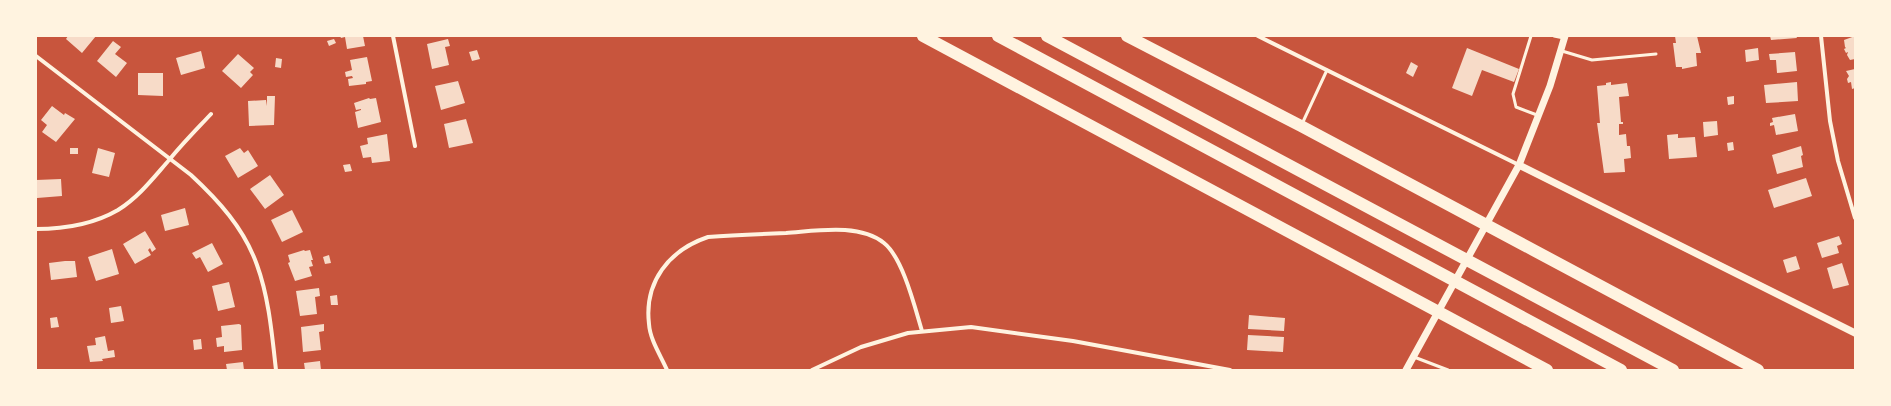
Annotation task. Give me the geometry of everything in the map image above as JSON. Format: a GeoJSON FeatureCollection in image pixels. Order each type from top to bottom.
{"type":"FeatureCollection","features":[{"type":"Feature","properties":{"kind":"highway"},"geometry":{"type":"LineString","coordinates":[[923,36],[1548,370]]}},
{"type":"Feature","properties":{"kind":"highway"},"geometry":{"type":"LineString","coordinates":[[998,36],[1621,370]]}},
{"type":"Feature","properties":{"kind":"highway"},"geometry":{"type":"LineString","coordinates":[[1047,36],[1673,370]]}},
{"type":"Feature","properties":{"kind":"highway"},"geometry":{"type":"LineString","coordinates":[[1127,36],[1301,126],[1758,370]]}},
{"type":"Feature","properties":{"kind":"street"},"geometry":{"type":"LineString","coordinates":[[393,36],[415,146]]}},
{"type":"Feature","properties":{"kind":"street"},"geometry":{"type":"LineString","coordinates":[[1258,36],[1855,333]]}},
{"type":"Feature","properties":{"kind":"street"},"geometry":{"type":"LineString","coordinates":[[1820,36],[1830,121],[1838,161],[1855,218]]}},
{"type":"Feature","properties":{"kind":"street"},"geometry":{"type":"LineString","coordinates":[[1406,370],[1497,206],[1518,165],[1539,116],[1562,51],[1565,37]]}},
{"type":"Feature","properties":{"kind":"street"},"geometry":{"type":"LineString","coordinates":[[36,56],[191,175],[232,217],[258,265],[270,316],[276,370]]}},
{"type":"Feature","properties":{"kind":"street"},"geometry":{"type":"LineString","coordinates":[[36,230],[81,224],[100,218],[118,209],[134,198],[211,114]]}},
{"type":"Feature","properties":{"kind":"street"},"geometry":{"type":"LineString","coordinates":[[667,370],[649,326],[648,309],[650,293],[657,276],[666,263],[681,249],[708,237],[835,230],[868,234],[884,243],[895,256],[911,293],[922,331]]}},
{"type":"Feature","properties":{"kind":"street"},"geometry":{"type":"LineString","coordinates":[[812,370],[861,346],[908,333],[971,327],[1030,334],[1173,358],[1230,370]]}},
{"type":"Feature","properties":{"kind":"lane"},"geometry":{"type":"LineString","coordinates":[[1531,36],[1513,94],[1516,107],[1539,116]]}},
{"type":"Feature","properties":{"kind":"lane"},"geometry":{"type":"LineString","coordinates":[[1554,36],[1565,37]]}},
{"type":"Feature","properties":{"kind":"lane"},"geometry":{"type":"LineString","coordinates":[[1562,51],[1592,60],[1656,54]]}},
{"type":"Feature","properties":{"kind":"lane"},"geometry":{"type":"LineString","coordinates":[[1301,126],[1328,70]]}},
{"type":"Feature","properties":{"kind":"lane"},"geometry":{"type":"LineString","coordinates":[[1414,357],[1448,370]]}},
{"type":"Feature","properties":{"kind":"building"},"geometry":{"type":"Polygon","coordinates":[[[68,36],[96,36],[82,53],[66,39],[68,36]]]}},
{"type":"Feature","properties":{"kind":"building"},"geometry":{"type":"Polygon","coordinates":[[[340,36],[363,36],[365,46],[347,49],[345,37],[341,38],[340,36]]]}},
{"type":"Feature","properties":{"kind":"building"},"geometry":{"type":"Polygon","coordinates":[[[1675,36],[1697,36],[1701,53],[1696,53],[1697,66],[1682,69],[1682,67],[1676,67],[1673,43],[1676,43],[1675,36]]]}},
{"type":"Feature","properties":{"kind":"building"},"geometry":{"type":"Polygon","coordinates":[[[1770,36],[1796,36],[1797,38],[1771,40],[1770,36]]]}},
{"type":"Feature","properties":{"kind":"building"},"geometry":{"type":"Polygon","coordinates":[[[1855,36],[1855,59],[1850,60],[1847,55],[1848,52],[1846,53],[1844,49],[1846,48],[1844,40],[1855,36]]]}},
{"type":"Feature","properties":{"kind":"building"},"geometry":{"type":"Polygon","coordinates":[[[334,39],[336,43],[329,46],[327,41],[334,39]]]}},
{"type":"Feature","properties":{"kind":"building"},"geometry":{"type":"Polygon","coordinates":[[[448,39],[450,46],[445,47],[449,65],[432,69],[427,44],[448,39]]]}},
{"type":"Feature","properties":{"kind":"building"},"geometry":{"type":"Polygon","coordinates":[[[113,41],[121,47],[115,54],[127,63],[116,77],[97,61],[113,41]]]}},
{"type":"Feature","properties":{"kind":"building"},"geometry":{"type":"Polygon","coordinates":[[[1467,48],[1519,69],[1514,82],[1482,70],[1472,96],[1452,88],[1467,48]]]}},
{"type":"Feature","properties":{"kind":"building"},"geometry":{"type":"Polygon","coordinates":[[[1758,48],[1759,60],[1746,62],[1745,50],[1758,48]]]}},
{"type":"Feature","properties":{"kind":"building"},"geometry":{"type":"Polygon","coordinates":[[[477,50],[480,59],[472,61],[469,52],[477,50]]]}},
{"type":"Feature","properties":{"kind":"building"},"geometry":{"type":"Polygon","coordinates":[[[201,51],[205,68],[181,75],[176,58],[201,51]]]}},
{"type":"Feature","properties":{"kind":"building"},"geometry":{"type":"Polygon","coordinates":[[[1795,52],[1797,71],[1777,73],[1776,60],[1770,60],[1769,54],[1795,52]]]}},
{"type":"Feature","properties":{"kind":"building"},"geometry":{"type":"Polygon","coordinates":[[[238,54],[254,68],[250,72],[253,75],[241,88],[222,71],[238,54]]]}},
{"type":"Feature","properties":{"kind":"building"},"geometry":{"type":"Polygon","coordinates":[[[367,57],[372,81],[366,82],[366,84],[349,86],[348,79],[353,78],[352,76],[346,77],[345,72],[352,70],[350,60],[367,57]]]}},
{"type":"Feature","properties":{"kind":"building"},"geometry":{"type":"Polygon","coordinates":[[[276,58],[282,59],[281,68],[275,67],[276,58]]]}},
{"type":"Feature","properties":{"kind":"building"},"geometry":{"type":"Polygon","coordinates":[[[1411,62],[1418,66],[1413,77],[1406,73],[1411,62]]]}},
{"type":"Feature","properties":{"kind":"building"},"geometry":{"type":"Polygon","coordinates":[[[1855,69],[1855,88],[1852,89],[1851,82],[1848,83],[1847,79],[1849,76],[1846,71],[1855,69]]]}},
{"type":"Feature","properties":{"kind":"building"},"geometry":{"type":"Polygon","coordinates":[[[138,73],[163,73],[163,96],[138,95],[138,73]]]}},
{"type":"Feature","properties":{"kind":"building"},"geometry":{"type":"Polygon","coordinates":[[[458,81],[465,103],[441,110],[435,86],[458,81]]]}},
{"type":"Feature","properties":{"kind":"building"},"geometry":{"type":"Polygon","coordinates":[[[1611,82],[1611,85],[1627,83],[1629,96],[1619,97],[1621,122],[1623,122],[1623,124],[1619,124],[1619,135],[1626,134],[1627,146],[1630,146],[1631,158],[1624,159],[1625,172],[1604,173],[1597,123],[1600,123],[1597,86],[1606,85],[1606,83],[1611,82]]]}},
{"type":"Feature","properties":{"kind":"building"},"geometry":{"type":"Polygon","coordinates":[[[1797,82],[1798,101],[1766,103],[1764,85],[1797,82]]]}},
{"type":"Feature","properties":{"kind":"building"},"geometry":{"type":"Polygon","coordinates":[[[267,96],[275,96],[274,125],[249,126],[248,101],[266,100],[267,106],[267,96]]]}},
{"type":"Feature","properties":{"kind":"building"},"geometry":{"type":"Polygon","coordinates":[[[1734,96],[1734,104],[1728,105],[1727,97],[1734,96]]]}},
{"type":"Feature","properties":{"kind":"building"},"geometry":{"type":"Polygon","coordinates":[[[369,98],[376,98],[381,122],[358,128],[355,112],[361,109],[356,110],[354,103],[369,98]]]}},
{"type":"Feature","properties":{"kind":"building"},"geometry":{"type":"Polygon","coordinates":[[[52,106],[64,115],[65,113],[75,119],[56,142],[42,132],[47,125],[41,120],[52,106]]]}},
{"type":"Feature","properties":{"kind":"building"},"geometry":{"type":"Polygon","coordinates":[[[1795,114],[1798,131],[1776,135],[1774,125],[1770,126],[1770,123],[1773,122],[1772,118],[1795,114]]]}},
{"type":"Feature","properties":{"kind":"building"},"geometry":{"type":"Polygon","coordinates":[[[466,119],[473,143],[449,148],[444,124],[466,119]]]}},
{"type":"Feature","properties":{"kind":"building"},"geometry":{"type":"Polygon","coordinates":[[[1717,121],[1718,135],[1704,137],[1703,122],[1717,121]]]}},
{"type":"Feature","properties":{"kind":"building"},"geometry":{"type":"Polygon","coordinates":[[[387,134],[390,161],[372,163],[371,157],[363,158],[360,146],[368,144],[367,138],[387,134]]]}},
{"type":"Feature","properties":{"kind":"building"},"geometry":{"type":"Polygon","coordinates":[[[1678,134],[1678,138],[1695,137],[1697,157],[1669,159],[1667,135],[1678,134]]]}},
{"type":"Feature","properties":{"kind":"building"},"geometry":{"type":"Polygon","coordinates":[[[1733,142],[1734,150],[1728,151],[1727,143],[1733,142]]]}},
{"type":"Feature","properties":{"kind":"building"},"geometry":{"type":"Polygon","coordinates":[[[1801,146],[1803,167],[1777,174],[1772,155],[1801,146]]]}},
{"type":"Feature","properties":{"kind":"building"},"geometry":{"type":"Polygon","coordinates":[[[70,148],[78,148],[78,154],[70,154],[70,148]]]}},
{"type":"Feature","properties":{"kind":"building"},"geometry":{"type":"Polygon","coordinates":[[[98,148],[115,153],[109,177],[92,173],[98,148]]]}},
{"type":"Feature","properties":{"kind":"building"},"geometry":{"type":"Polygon","coordinates":[[[240,148],[244,153],[248,150],[258,166],[238,178],[225,156],[240,148]]]}},
{"type":"Feature","properties":{"kind":"building"},"geometry":{"type":"Polygon","coordinates":[[[350,164],[352,171],[345,172],[343,165],[350,164]]]}},
{"type":"Feature","properties":{"kind":"building"},"geometry":{"type":"Polygon","coordinates":[[[270,175],[284,195],[265,209],[250,189],[270,175]]]}},
{"type":"Feature","properties":{"kind":"building"},"geometry":{"type":"Polygon","coordinates":[[[1806,178],[1812,196],[1774,208],[1768,190],[1806,178]]]}},
{"type":"Feature","properties":{"kind":"building"},"geometry":{"type":"Polygon","coordinates":[[[61,179],[62,196],[37,198],[36,180],[61,179]]]}},
{"type":"Feature","properties":{"kind":"building"},"geometry":{"type":"Polygon","coordinates":[[[185,208],[189,225],[165,231],[161,215],[185,208]]]}},
{"type":"Feature","properties":{"kind":"building"},"geometry":{"type":"Polygon","coordinates":[[[292,210],[303,232],[282,242],[271,220],[292,210]]]}},
{"type":"Feature","properties":{"kind":"building"},"geometry":{"type":"Polygon","coordinates":[[[145,231],[156,249],[152,252],[150,248],[148,250],[151,255],[135,264],[123,244],[145,231]]]}},
{"type":"Feature","properties":{"kind":"building"},"geometry":{"type":"Polygon","coordinates":[[[1839,236],[1842,244],[1837,246],[1839,253],[1822,258],[1817,243],[1839,236]]]}},
{"type":"Feature","properties":{"kind":"building"},"geometry":{"type":"Polygon","coordinates":[[[212,243],[223,264],[208,272],[200,257],[196,259],[192,253],[212,243]]]}},
{"type":"Feature","properties":{"kind":"building"},"geometry":{"type":"Polygon","coordinates":[[[112,249],[119,274],[96,281],[88,257],[112,249]]]}},
{"type":"Feature","properties":{"kind":"building"},"geometry":{"type":"Polygon","coordinates":[[[304,250],[310,250],[313,266],[309,267],[312,276],[295,281],[288,263],[290,262],[288,255],[304,250]]]}},
{"type":"Feature","properties":{"kind":"building"},"geometry":{"type":"Polygon","coordinates":[[[329,255],[331,263],[325,264],[323,257],[329,255]]]}},
{"type":"Feature","properties":{"kind":"building"},"geometry":{"type":"Polygon","coordinates":[[[1796,256],[1800,269],[1787,273],[1783,260],[1796,256]]]}},
{"type":"Feature","properties":{"kind":"building"},"geometry":{"type":"Polygon","coordinates":[[[75,261],[77,277],[51,280],[49,263],[75,261]]]}},
{"type":"Feature","properties":{"kind":"building"},"geometry":{"type":"Polygon","coordinates":[[[1842,263],[1849,285],[1833,289],[1827,268],[1842,263]]]}},
{"type":"Feature","properties":{"kind":"building"},"geometry":{"type":"Polygon","coordinates":[[[229,282],[235,307],[218,311],[212,286],[229,282]]]}},
{"type":"Feature","properties":{"kind":"building"},"geometry":{"type":"Polygon","coordinates":[[[319,288],[320,296],[315,297],[317,314],[300,316],[296,291],[319,288]]]}},
{"type":"Feature","properties":{"kind":"building"},"geometry":{"type":"Polygon","coordinates":[[[337,295],[338,305],[331,305],[330,296],[337,295]]]}},
{"type":"Feature","properties":{"kind":"building"},"geometry":{"type":"Polygon","coordinates":[[[121,306],[124,321],[111,323],[109,308],[121,306]]]}},
{"type":"Feature","properties":{"kind":"building"},"geometry":{"type":"Polygon","coordinates":[[[1249,315],[1285,318],[1284,331],[1248,329],[1249,315]]]}},
{"type":"Feature","properties":{"kind":"building"},"geometry":{"type":"Polygon","coordinates":[[[57,317],[59,327],[51,328],[50,318],[57,317]]]}},
{"type":"Feature","properties":{"kind":"building"},"geometry":{"type":"Polygon","coordinates":[[[324,324],[324,331],[319,332],[321,350],[303,352],[301,327],[324,324]]]}},
{"type":"Feature","properties":{"kind":"building"},"geometry":{"type":"Polygon","coordinates":[[[241,325],[242,350],[224,352],[224,346],[217,347],[216,338],[222,337],[221,326],[241,325]]]}},
{"type":"Feature","properties":{"kind":"building"},"geometry":{"type":"Polygon","coordinates":[[[1248,335],[1284,337],[1283,352],[1247,350],[1248,335]]]}},
{"type":"Feature","properties":{"kind":"building"},"geometry":{"type":"Polygon","coordinates":[[[105,336],[108,351],[114,350],[115,357],[102,359],[103,361],[90,362],[87,346],[96,345],[95,338],[105,336]]]}},
{"type":"Feature","properties":{"kind":"building"},"geometry":{"type":"Polygon","coordinates":[[[201,339],[202,349],[194,350],[193,340],[201,339]]]}},
{"type":"Feature","properties":{"kind":"building"},"geometry":{"type":"Polygon","coordinates":[[[320,361],[321,370],[305,370],[304,363],[320,361]]]}},
{"type":"Feature","properties":{"kind":"building"},"geometry":{"type":"Polygon","coordinates":[[[243,362],[244,370],[227,370],[226,364],[243,362]]]}}]}
